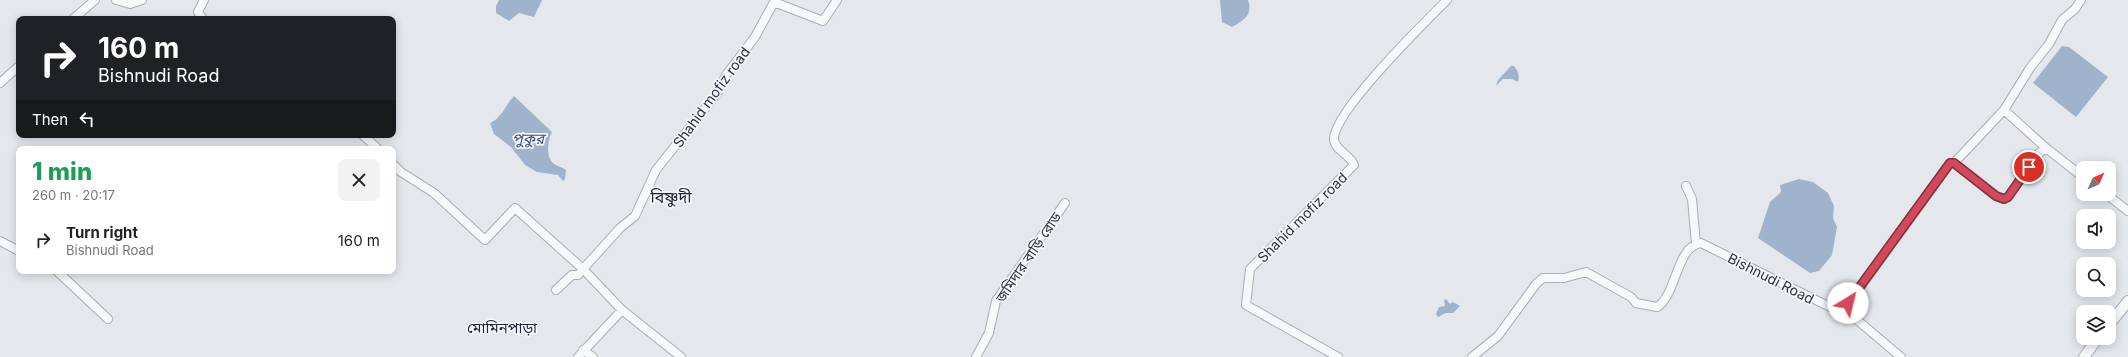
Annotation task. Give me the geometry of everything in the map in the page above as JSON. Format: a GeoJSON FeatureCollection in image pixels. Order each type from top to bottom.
{"type":"FeatureCollection","features":[{"type":"Feature","properties":{"kind":"street"},"geometry":{"type":"LineString","coordinates":[[76,16],[96,0]]}},
{"type":"Feature","properties":{"kind":"street"},"geometry":{"type":"LineString","coordinates":[[116,0],[130,4],[142,0]]}},
{"type":"Feature","properties":{"kind":"street"},"geometry":{"type":"LineString","coordinates":[[201,16],[198,12],[204,0]]}},
{"type":"Feature","properties":{"kind":"street","name":"Shahid mofiz road"},"geometry":{"type":"LineString","coordinates":[[583,268],[620,228],[635,216],[656,170],[718,92],[726,75],[755,37],[774,2],[823,21],[837,0]]}},
{"type":"Feature","properties":{"kind":"street","name":"Shahid mofiz road"},"geometry":{"type":"LineString","coordinates":[[1338,357],[1246,305],[1250,269],[1354,165],[1353,161],[1336,145],[1334,138],[1339,125],[1354,102],[1383,67],[1447,0]]}},
{"type":"Feature","properties":{"kind":"street"},"geometry":{"type":"LineString","coordinates":[[1901,357],[1843,308],[1848,304],[1898,236],[1946,167],[1950,163],[1954,163],[2004,110],[2030,68],[2049,44],[2062,20],[2075,9],[2081,0]]}},
{"type":"Feature","properties":{"kind":"street"},"geometry":{"type":"LineString","coordinates":[[0,82],[16,69]]}},
{"type":"Feature","properties":{"kind":"street"},"geometry":{"type":"LineString","coordinates":[[2004,110],[2046,148],[2076,172]]}},
{"type":"Feature","properties":{"kind":"street"},"geometry":{"type":"LineString","coordinates":[[366,138],[375,146]]}},
{"type":"Feature","properties":{"kind":"street"},"geometry":{"type":"LineString","coordinates":[[1954,163],[1996,196],[2006,199],[2038,154],[2046,148]]}},
{"type":"Feature","properties":{"kind":"street"},"geometry":{"type":"LineString","coordinates":[[396,167],[401,172],[434,193],[485,240],[515,208],[583,268],[622,310],[681,357]]}},
{"type":"Feature","properties":{"kind":"street"},"geometry":{"type":"LineString","coordinates":[[1472,357],[1498,336],[1542,278],[1564,278],[1586,272],[1632,297],[1636,303],[1657,307],[1661,304],[1668,293],[1689,249],[1696,244],[1692,199],[1686,186]]}},
{"type":"Feature","properties":{"kind":"street"},"geometry":{"type":"LineString","coordinates":[[2115,201],[2128,211]]}},
{"type":"Feature","properties":{"kind":"street","name":"জমিদার বাড়ি রোড"},"geometry":{"type":"LineString","coordinates":[[976,357],[989,333],[996,301],[1065,203]]}},
{"type":"Feature","properties":{"kind":"street"},"geometry":{"type":"LineString","coordinates":[[0,241],[16,249]]}},
{"type":"Feature","properties":{"kind":"street","name":"Bishnudi Road"},"geometry":{"type":"LineString","coordinates":[[1696,244],[1701,243],[1712,248],[1830,307],[1843,308]]}},
{"type":"Feature","properties":{"kind":"street"},"geometry":{"type":"LineString","coordinates":[[556,290],[572,275],[578,275],[583,268]]}},
{"type":"Feature","properties":{"kind":"street"},"geometry":{"type":"LineString","coordinates":[[60,274],[108,319]]}},
{"type":"Feature","properties":{"kind":"street"},"geometry":{"type":"LineString","coordinates":[[2116,316],[2128,301]]}},
{"type":"Feature","properties":{"kind":"street"},"geometry":{"type":"LineString","coordinates":[[578,357],[622,310]]}},
{"type":"Feature","properties":{"kind":"street"},"geometry":{"type":"LineString","coordinates":[[2084,357],[2093,345]]}},
{"type":"Feature","properties":{"kind":"street"},"geometry":{"type":"LineString","coordinates":[[583,350],[593,357]]}},
{"type":"Feature","properties":{"kind":"water"},"geometry":{"type":"Polygon","coordinates":[[[499,0],[542,0],[534,17],[519,13],[509,21],[496,13],[496,6],[499,0]]]}},
{"type":"Feature","properties":{"kind":"water"},"geometry":{"type":"Polygon","coordinates":[[[1220,0],[1248,0],[1248,13],[1244,19],[1232,27],[1222,22],[1220,0]]]}},
{"type":"Feature","properties":{"kind":"water"},"geometry":{"type":"Polygon","coordinates":[[[2062,46],[2069,47],[2108,77],[2076,117],[2033,83],[2062,46]]]}},
{"type":"Feature","properties":{"kind":"water"},"geometry":{"type":"Polygon","coordinates":[[[1511,66],[1514,66],[1518,71],[1518,82],[1512,79],[1503,79],[1496,86],[1498,80],[1511,66]]]}},
{"type":"Feature","properties":{"kind":"water","name":"পুকুর"},"geometry":{"type":"Polygon","coordinates":[[[514,96],[552,132],[549,139],[548,153],[554,164],[566,170],[565,179],[563,181],[558,175],[537,172],[525,165],[511,147],[494,134],[490,123],[498,118],[514,96]]]}},
{"type":"Feature","properties":{"kind":"water"},"geometry":{"type":"Polygon","coordinates":[[[1799,179],[1813,182],[1828,193],[1834,206],[1833,218],[1837,227],[1832,255],[1819,271],[1810,273],[1758,238],[1770,202],[1781,192],[1780,185],[1799,179]]]}},
{"type":"Feature","properties":{"kind":"water"},"geometry":{"type":"Polygon","coordinates":[[[1446,299],[1450,304],[1453,302],[1460,306],[1453,313],[1446,313],[1438,317],[1436,314],[1439,307],[1445,306],[1444,300],[1446,299]]]}},
{"type":"Feature","properties":{"kind":"district","name":"বিষ্ণুদী"},"geometry":{"type":"Point","coordinates":[671,197]}},
{"type":"Feature","properties":{"kind":"district","name":"মোমিনপাড়া"},"geometry":{"type":"Point","coordinates":[502,327]}},
{"type":"Feature","properties":{"kind":"route"},"geometry":{"type":"LineString","coordinates":[[1848,303],[1950,163],[1954,163],[2001,199],[2006,199],[2008,197],[2029,167]]}}]}
